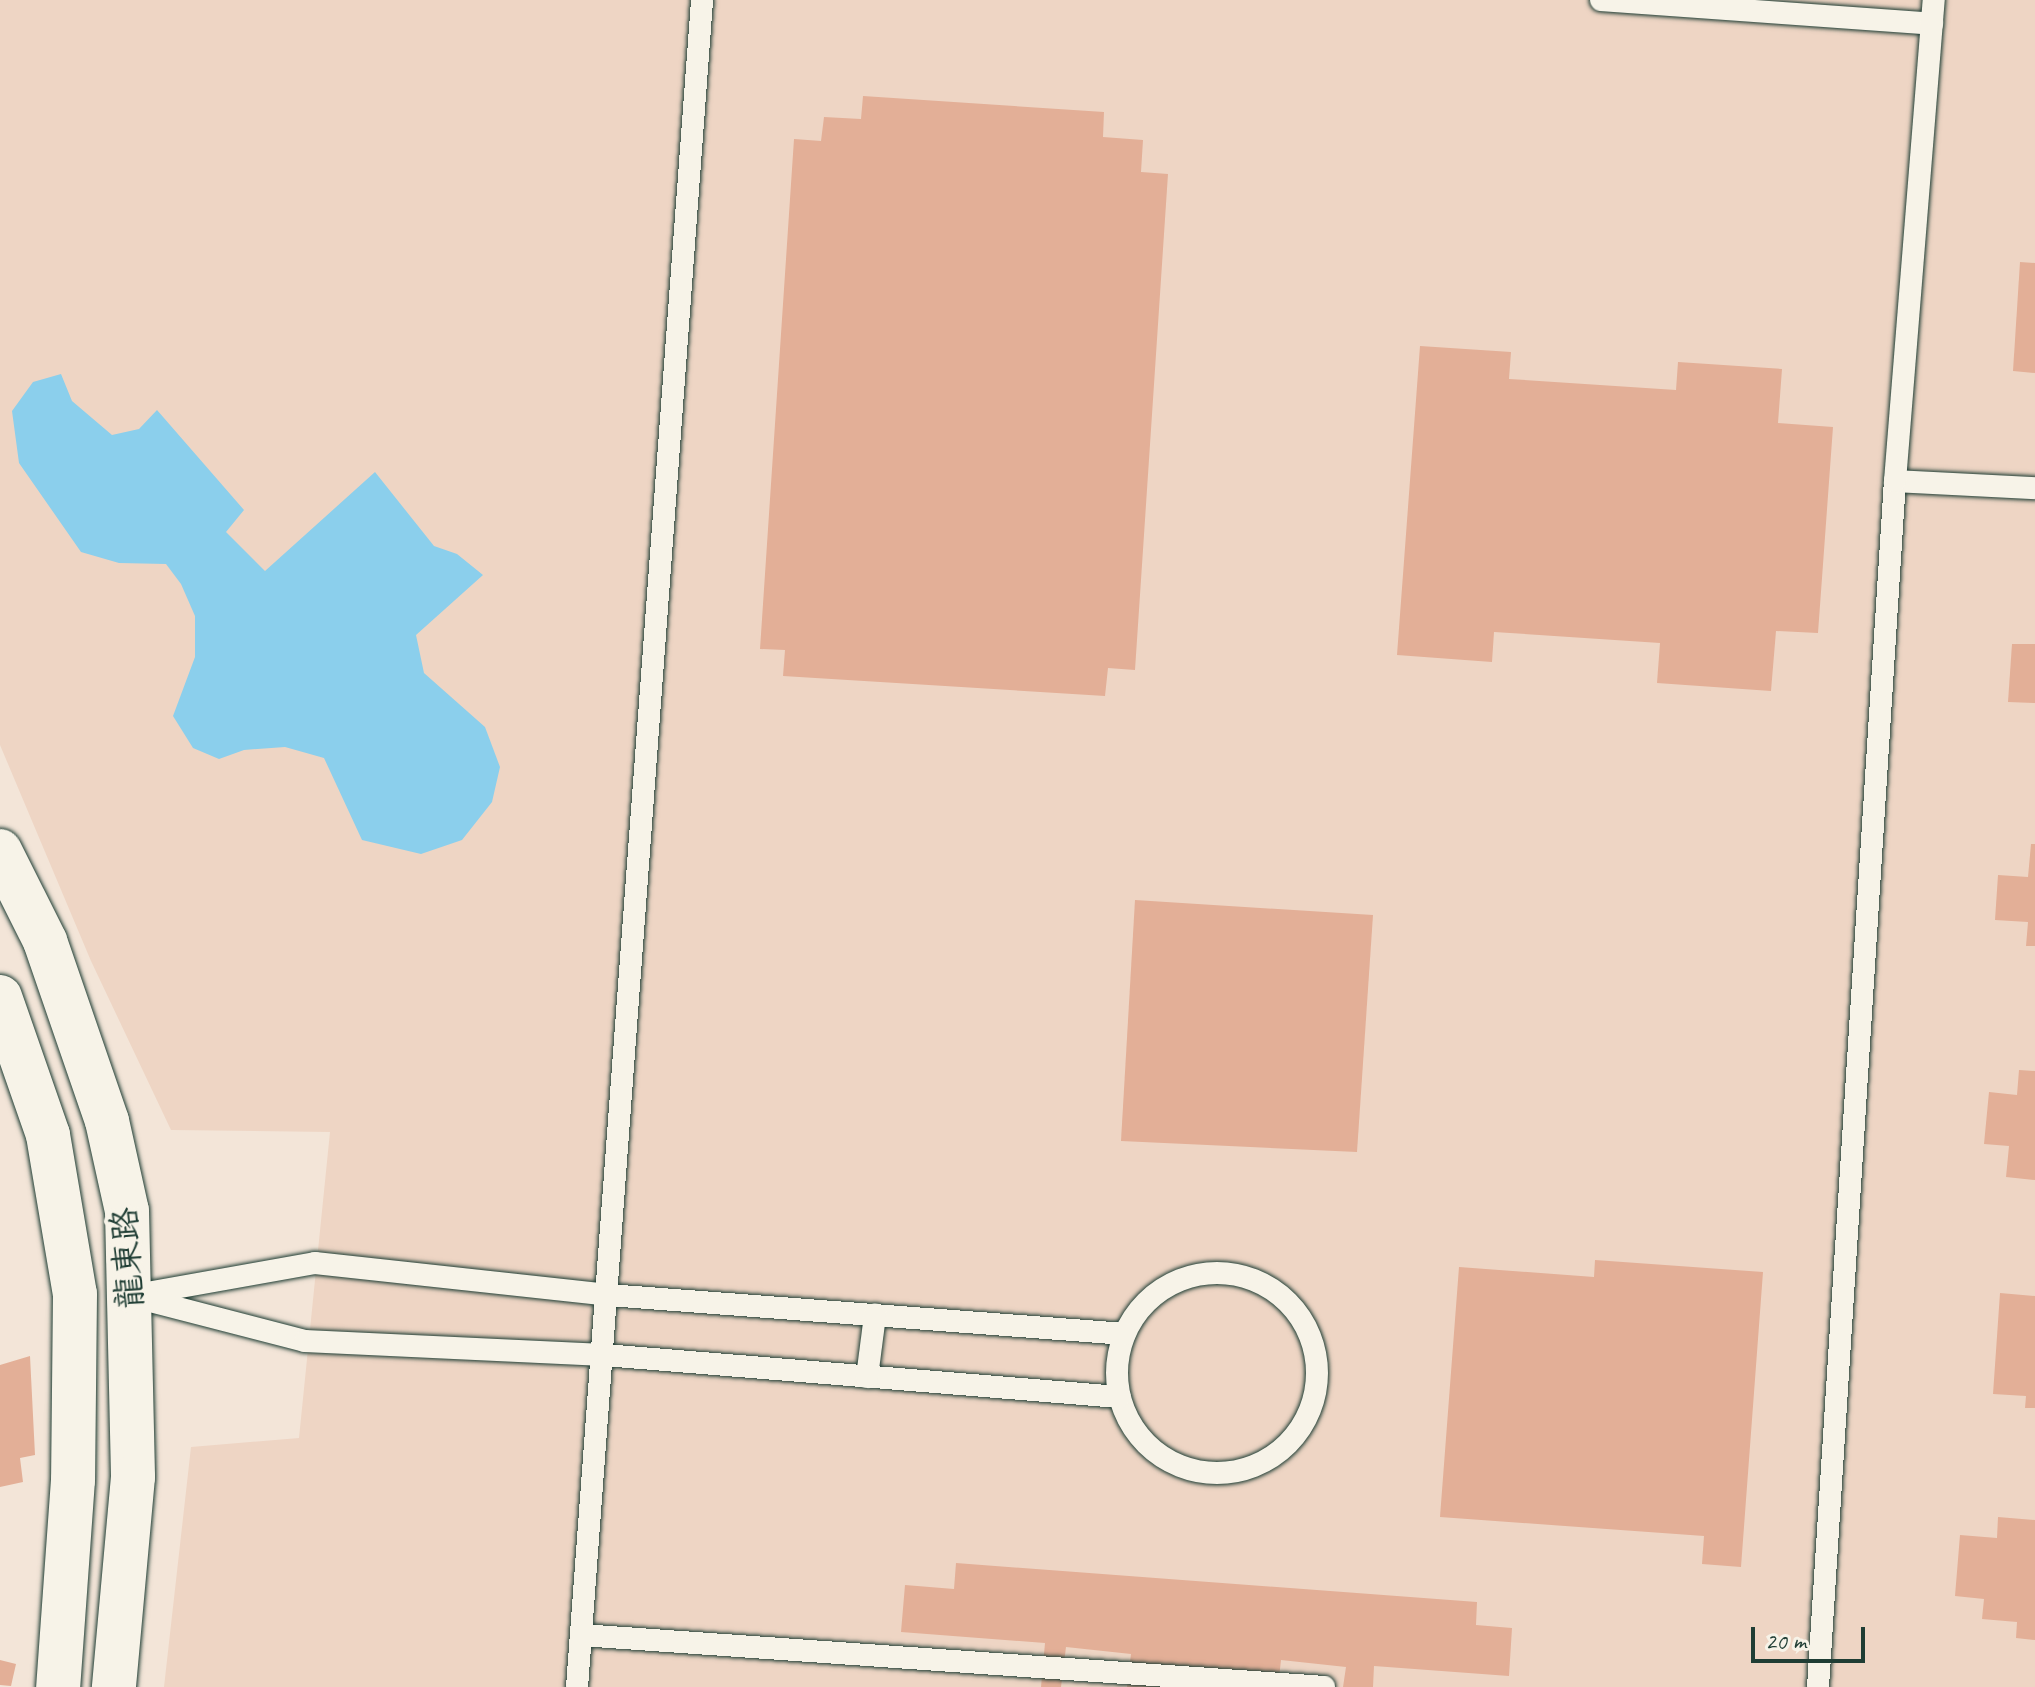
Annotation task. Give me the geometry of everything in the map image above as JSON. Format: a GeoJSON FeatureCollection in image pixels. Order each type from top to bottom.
{"type":"FeatureCollection","features":[{"type":"Feature","properties":{"kind":"street","name":"龍東路"},"geometry":{"type":"LineString","coordinates":[[0,851],[45,941],[107,1121],[127,1211],[133,1477],[114,1687]]}},
{"type":"Feature","properties":{"kind":"street","name":"龍東路"},"geometry":{"type":"LineString","coordinates":[[0,997],[48,1135],[75,1294],[73,1480],[58,1687]]}},
{"type":"Feature","properties":{"kind":"street"},"geometry":{"type":"LineString","coordinates":[[75,1294],[130,1296]]}},
{"type":"Feature","properties":{"kind":"street"},"geometry":{"type":"LineString","coordinates":[[73,1480],[133,1477]]}},
{"type":"Feature","properties":{"kind":"lane"},"geometry":{"type":"LineString","coordinates":[[577,1687],[702,0]]}},
{"type":"Feature","properties":{"kind":"lane"},"geometry":{"type":"LineString","coordinates":[[1601,0],[1932,24]]}},
{"type":"Feature","properties":{"kind":"lane"},"geometry":{"type":"LineString","coordinates":[[1818,1687],[1895,481],[1934,0]]}},
{"type":"Feature","properties":{"kind":"lane"},"geometry":{"type":"LineString","coordinates":[[1895,481],[2035,488]]}},
{"type":"Feature","properties":{"kind":"lane"},"geometry":{"type":"LineString","coordinates":[[130,1296],[315,1263],[608,1295],[1125,1334]]}},
{"type":"Feature","properties":{"kind":"lane"},"geometry":{"type":"LineString","coordinates":[[1231,1274],[1262,1283],[1288,1302],[1307,1328],[1317,1361],[1316,1394],[1303,1425],[1281,1451],[1251,1468],[1218,1474],[1185,1469],[1155,1453],[1132,1428],[1119,1397],[1117,1365],[1125,1334],[1143,1306],[1167,1286],[1188,1278],[1231,1274]]}},
{"type":"Feature","properties":{"kind":"lane"},"geometry":{"type":"LineString","coordinates":[[130,1296],[305,1341],[604,1355],[1119,1397]]}},
{"type":"Feature","properties":{"kind":"lane"},"geometry":{"type":"LineString","coordinates":[[867,1377],[875,1315]]}},
{"type":"Feature","properties":{"kind":"lane"},"geometry":{"type":"LineString","coordinates":[[581,1635],[1324,1687]]}},
{"type":"Feature","properties":{"kind":"shaded area"},"geometry":{"type":"Polygon","coordinates":[[[0,0],[2035,0],[2035,1687],[164,1687],[191,1447],[299,1438],[330,1132],[171,1130],[91,961],[0,745],[0,0]]]}},
{"type":"Feature","properties":{"kind":"water"},"geometry":{"type":"Polygon","coordinates":[[[61,374],[72,401],[112,435],[139,429],[157,410],[244,510],[226,532],[265,571],[375,472],[434,546],[457,554],[483,575],[416,635],[424,673],[485,727],[500,767],[492,802],[462,840],[421,854],[362,840],[324,758],[285,747],[244,750],[219,759],[193,748],[173,716],[195,657],[195,616],[181,584],[166,564],[119,563],[81,552],[19,463],[12,411],[33,382],[61,374]]]}},
{"type":"Feature","properties":{"kind":"building"},"geometry":{"type":"Polygon","coordinates":[[[863,96],[1104,112],[1103,137],[1143,140],[1141,172],[1168,174],[1135,670],[1108,668],[1105,696],[783,676],[785,650],[760,649],[794,139],[821,141],[824,117],[861,119],[863,96]]]}},
{"type":"Feature","properties":{"kind":"building"},"geometry":{"type":"Polygon","coordinates":[[[2020,262],[2035,263],[2035,373],[2013,371],[2020,262]]]}},
{"type":"Feature","properties":{"kind":"building"},"geometry":{"type":"Polygon","coordinates":[[[1420,346],[1511,352],[1509,379],[1676,390],[1678,362],[1782,369],[1778,423],[1833,427],[1818,633],[1776,631],[1771,691],[1657,683],[1660,643],[1494,632],[1492,662],[1397,655],[1420,346]]]}},
{"type":"Feature","properties":{"kind":"building"},"geometry":{"type":"Polygon","coordinates":[[[2012,644],[2035,644],[2035,703],[2008,702],[2012,644]]]}},
{"type":"Feature","properties":{"kind":"building"},"geometry":{"type":"Polygon","coordinates":[[[2031,844],[2035,844],[2035,946],[2026,946],[2028,922],[1995,920],[1998,875],[2028,877],[2031,844]]]}},
{"type":"Feature","properties":{"kind":"building"},"geometry":{"type":"Polygon","coordinates":[[[1135,900],[1373,915],[1357,1152],[1121,1141],[1135,900]]]}},
{"type":"Feature","properties":{"kind":"building"},"geometry":{"type":"Polygon","coordinates":[[[2019,1070],[2035,1071],[2035,1180],[2006,1177],[2009,1146],[1984,1144],[1989,1092],[2017,1095],[2019,1070]]]}},
{"type":"Feature","properties":{"kind":"building"},"geometry":{"type":"Polygon","coordinates":[[[1595,1260],[1763,1272],[1741,1567],[1702,1564],[1704,1536],[1440,1517],[1459,1267],[1594,1277],[1595,1260]]]}},
{"type":"Feature","properties":{"kind":"building"},"geometry":{"type":"Polygon","coordinates":[[[2000,1293],[2035,1296],[2035,1408],[2025,1408],[2026,1396],[1993,1394],[2000,1293]]]}},
{"type":"Feature","properties":{"kind":"building"},"geometry":{"type":"Polygon","coordinates":[[[30,1356],[35,1455],[20,1458],[23,1482],[0,1487],[0,1365],[30,1356]]]}},
{"type":"Feature","properties":{"kind":"building"},"geometry":{"type":"Polygon","coordinates":[[[1998,1517],[2035,1520],[2035,1640],[2016,1638],[2017,1622],[1982,1619],[1984,1599],[1955,1596],[1960,1535],[1997,1538],[1998,1517]]]}},
{"type":"Feature","properties":{"kind":"building"},"geometry":{"type":"Polygon","coordinates":[[[956,1563],[1477,1602],[1476,1625],[1512,1628],[1509,1676],[1374,1666],[1373,1687],[1343,1687],[1346,1667],[1281,1660],[1278,1687],[1127,1687],[1131,1654],[1066,1647],[1061,1687],[1041,1687],[1045,1643],[901,1632],[905,1585],[954,1589],[956,1563]]]}},
{"type":"Feature","properties":{"kind":"building"},"geometry":{"type":"Polygon","coordinates":[[[0,1660],[16,1664],[11,1686],[0,1685],[0,1660]]]}}]}
